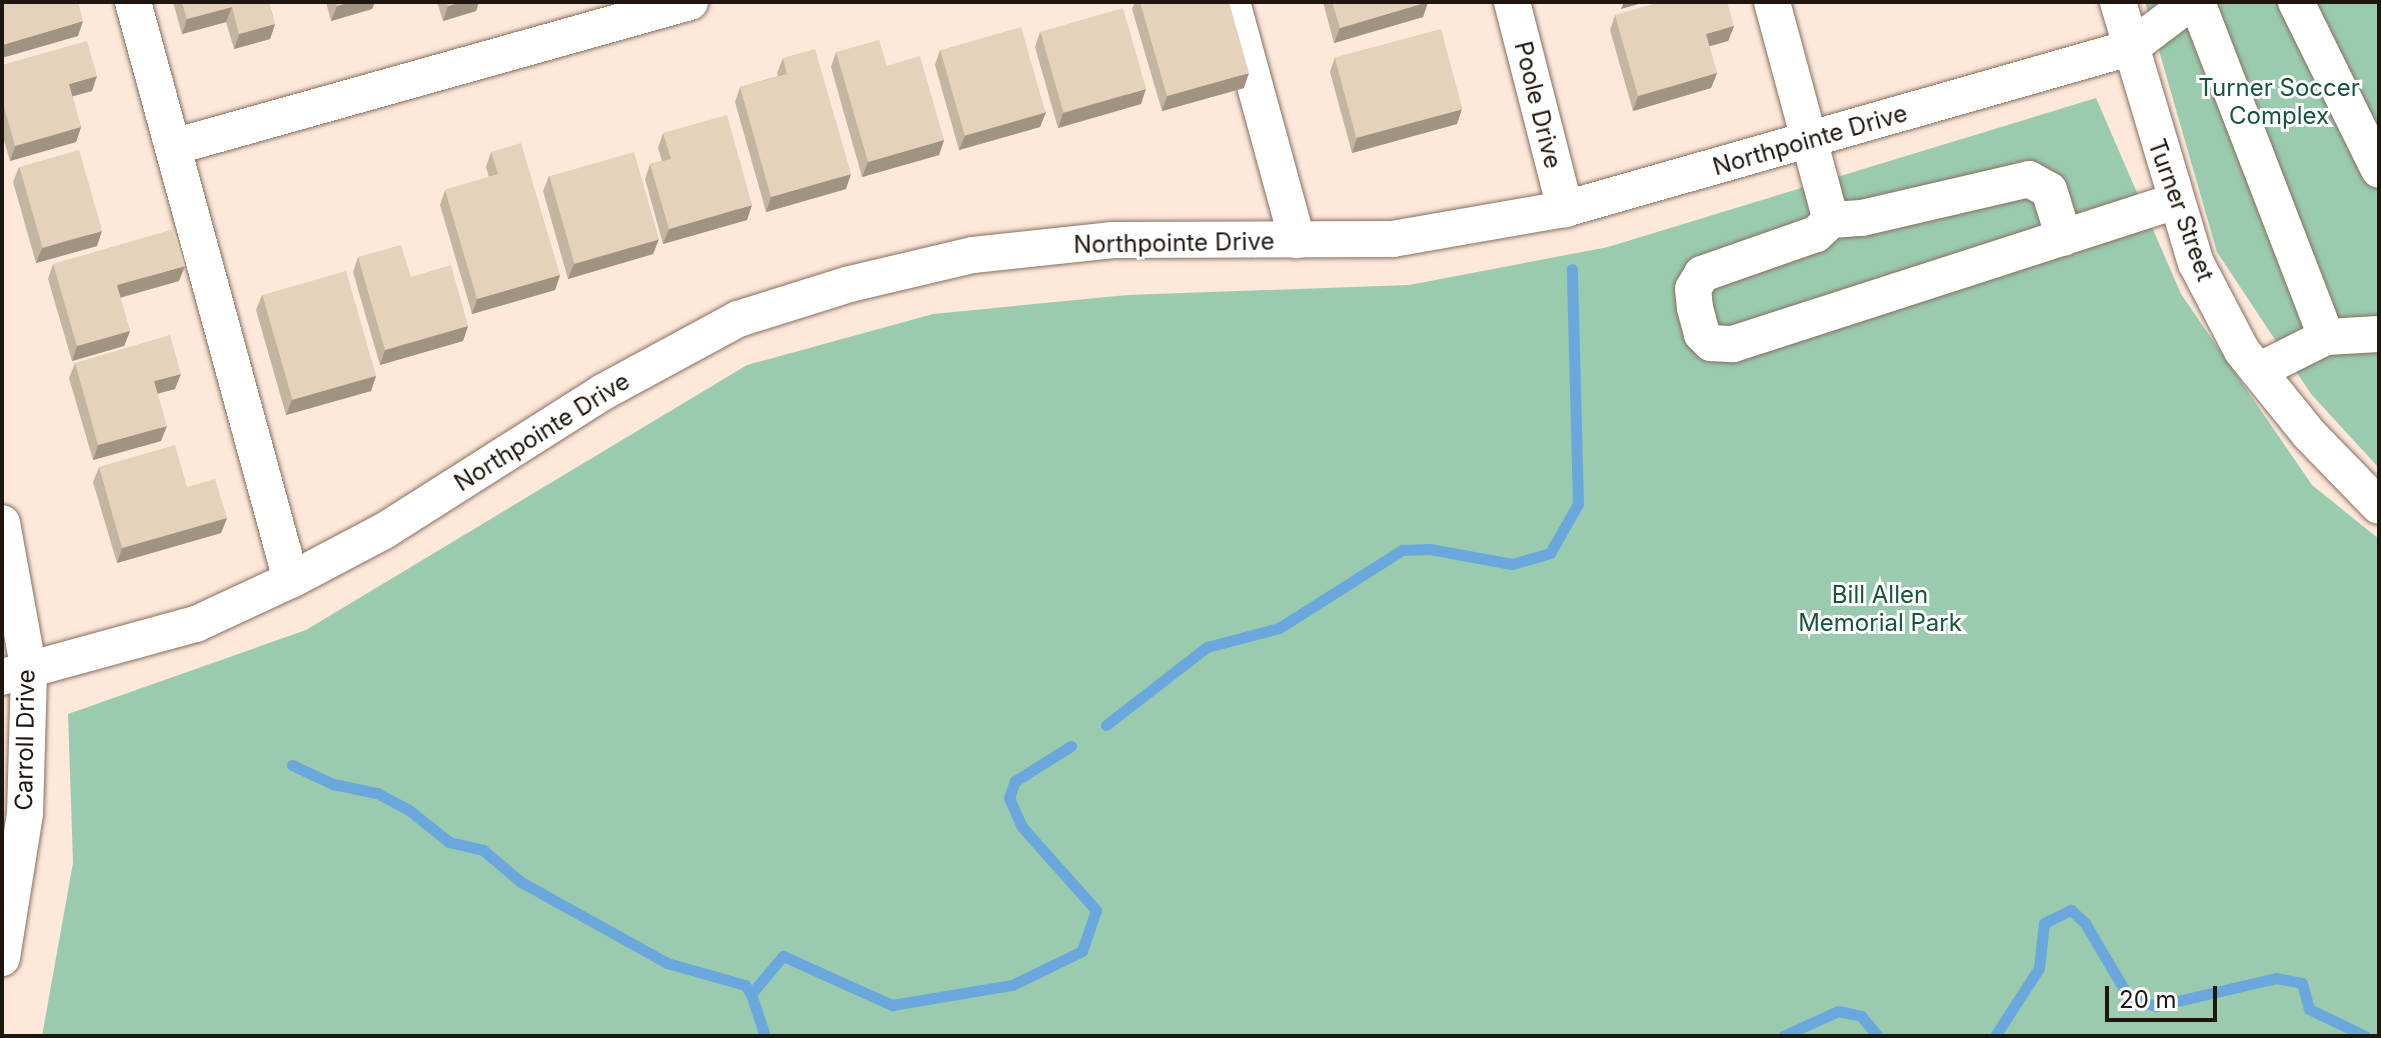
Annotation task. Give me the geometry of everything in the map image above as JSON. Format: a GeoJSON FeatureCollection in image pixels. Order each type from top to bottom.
{"type":"FeatureCollection","features":[{"type":"Feature","properties":{"kind":"street"},"geometry":{"type":"LineString","coordinates":[[133,2],[291,580]]}},
{"type":"Feature","properties":{"kind":"street"},"geometry":{"type":"LineString","coordinates":[[173,147],[690,2]]}},
{"type":"Feature","properties":{"kind":"street"},"geometry":{"type":"LineString","coordinates":[[1232,2],[1297,240]]}},
{"type":"Feature","properties":{"kind":"street","name":"Poole Drive"},"geometry":{"type":"LineString","coordinates":[[1512,2],[1565,209]]}},
{"type":"Feature","properties":{"kind":"street"},"geometry":{"type":"LineString","coordinates":[[1772,2],[1812,140],[1831,220]]}},
{"type":"Feature","properties":{"kind":"street","name":"Turner Street"},"geometry":{"type":"LineString","coordinates":[[2118,2],[2196,263],[2258,371],[2309,434],[2379,506]]}},
{"type":"Feature","properties":{"kind":"street"},"geometry":{"type":"LineString","coordinates":[[2130,48],[2191,2]]}},
{"type":"Feature","properties":{"kind":"street"},"geometry":{"type":"LineString","coordinates":[[2197,2],[2326,337]]}},
{"type":"Feature","properties":{"kind":"street"},"geometry":{"type":"LineString","coordinates":[[2296,2],[2379,170]]}},
{"type":"Feature","properties":{"kind":"street","name":"Northpointe Drive"},"geometry":{"type":"LineString","coordinates":[[16,675],[196,624],[291,580],[384,531],[603,392],[738,319],[850,284],[973,255],[1113,240],[1393,239],[1565,209],[2130,48]]}},
{"type":"Feature","properties":{"kind":"street"},"geometry":{"type":"LineString","coordinates":[[2064,238],[2049,190],[2029,179],[1862,218],[1831,220],[1816,234],[1702,274],[1693,289],[1702,334],[1711,343],[1733,344],[2064,238],[2175,201]]}},
{"type":"Feature","properties":{"kind":"street"},"geometry":{"type":"LineString","coordinates":[[2258,371],[2326,337],[2379,334]]}},
{"type":"Feature","properties":{"kind":"street","name":"Carroll Drive"},"geometry":{"type":"LineString","coordinates":[[2,523],[25,814],[2,958]]}},
{"type":"Feature","properties":{"kind":"green space","name":"Turner Soccer Complex"},"geometry":{"type":"Polygon","coordinates":[[[2145,2],[2379,2],[2379,468],[2311,394],[2217,252],[2145,2]]]}},
{"type":"Feature","properties":{"kind":"green space","name":"Bill Allen Memorial Park"},"geometry":{"type":"Polygon","coordinates":[[[2096,98],[2181,294],[2312,485],[2379,539],[2379,1036],[42,1036],[73,863],[68,714],[306,630],[747,365],[933,314],[1127,295],[1409,285],[1608,247],[2096,98]]]}},
{"type":"Feature","properties":{"kind":"building"},"geometry":{"type":"Polygon","coordinates":[[[2,2],[78,2],[83,21],[2,45],[2,2]]]}},
{"type":"Feature","properties":{"kind":"building"},"geometry":{"type":"Polygon","coordinates":[[[182,2],[269,2],[275,24],[239,34],[232,7],[187,19],[182,2]]]}},
{"type":"Feature","properties":{"kind":"building"},"geometry":{"type":"Polygon","coordinates":[[[1140,2],[1229,2],[1249,73],[1167,96],[1140,2]]]}},
{"type":"Feature","properties":{"kind":"building"},"geometry":{"type":"Polygon","coordinates":[[[1332,2],[1428,2],[1340,28],[1332,2]]]}},
{"type":"Feature","properties":{"kind":"building"},"geometry":{"type":"Polygon","coordinates":[[[1660,2],[1727,2],[1734,26],[1706,34],[1717,73],[1638,96],[1615,15],[1660,2]]]}},
{"type":"Feature","properties":{"kind":"building"},"geometry":{"type":"Polygon","coordinates":[[[1123,8],[1146,89],[1063,112],[1040,32],[1123,8]]]}},
{"type":"Feature","properties":{"kind":"building"},"geometry":{"type":"Polygon","coordinates":[[[1021,27],[1046,113],[965,136],[940,50],[1021,27]]]}},
{"type":"Feature","properties":{"kind":"building"},"geometry":{"type":"Polygon","coordinates":[[[1441,29],[1462,109],[1356,138],[1335,57],[1441,29]]]}},
{"type":"Feature","properties":{"kind":"building"},"geometry":{"type":"Polygon","coordinates":[[[879,40],[887,66],[920,56],[944,140],[868,162],[836,52],[879,40]]]}},
{"type":"Feature","properties":{"kind":"building"},"geometry":{"type":"Polygon","coordinates":[[[87,41],[97,76],[69,84],[81,127],[15,146],[2,100],[2,65],[87,41]]]}},
{"type":"Feature","properties":{"kind":"building"},"geometry":{"type":"Polygon","coordinates":[[[815,49],[851,174],[771,197],[740,87],[787,74],[783,58],[815,49]]]}},
{"type":"Feature","properties":{"kind":"building"},"geometry":{"type":"Polygon","coordinates":[[[727,115],[752,205],[669,229],[650,164],[671,159],[663,133],[727,115]]]}},
{"type":"Feature","properties":{"kind":"building"},"geometry":{"type":"Polygon","coordinates":[[[521,143],[560,275],[477,299],[445,190],[498,174],[491,152],[521,143]]]}},
{"type":"Feature","properties":{"kind":"building"},"geometry":{"type":"Polygon","coordinates":[[[79,150],[102,231],[43,248],[19,167],[79,150]]]}},
{"type":"Feature","properties":{"kind":"building"},"geometry":{"type":"Polygon","coordinates":[[[634,152],[659,239],[574,264],[549,176],[634,152]]]}},
{"type":"Feature","properties":{"kind":"building"},"geometry":{"type":"Polygon","coordinates":[[[174,229],[185,266],[117,285],[130,331],[77,346],[53,264],[174,229]]]}},
{"type":"Feature","properties":{"kind":"building"},"geometry":{"type":"Polygon","coordinates":[[[401,245],[411,277],[451,265],[468,326],[385,350],[358,257],[401,245]]]}},
{"type":"Feature","properties":{"kind":"building"},"geometry":{"type":"Polygon","coordinates":[[[346,271],[376,376],[292,400],[262,295],[346,271]]]}},
{"type":"Feature","properties":{"kind":"building"},"geometry":{"type":"Polygon","coordinates":[[[170,335],[181,374],[154,381],[167,426],[98,445],[75,363],[170,335]]]}},
{"type":"Feature","properties":{"kind":"building"},"geometry":{"type":"Polygon","coordinates":[[[175,445],[187,487],[215,479],[227,518],[122,548],[99,467],[175,445]]]}},
{"type":"Feature","properties":{"kind":"waterway"},"geometry":{"type":"LineString","coordinates":[[1106,725],[1207,647],[1279,628],[1402,550],[1430,549],[1512,564],[1550,553],[1578,504],[1572,269]]}},
{"type":"Feature","properties":{"kind":"waterway"},"geometry":{"type":"LineString","coordinates":[[765,1036],[751,994],[783,956],[892,1005],[1012,985],[1082,951],[1096,910],[1022,827],[1009,798],[1015,781],[1071,746]]}},
{"type":"Feature","properties":{"kind":"waterway"},"geometry":{"type":"LineString","coordinates":[[292,765],[333,784],[377,793],[409,810],[449,842],[483,850],[521,882],[667,963],[745,985],[751,994]]}},
{"type":"Feature","properties":{"kind":"waterway"},"geometry":{"type":"LineString","coordinates":[[1995,1036],[2039,968],[2044,923],[2071,910],[2085,923],[2128,996],[2156,1006],[2276,978],[2302,983],[2309,1009],[2365,1036]]}},
{"type":"Feature","properties":{"kind":"waterway"},"geometry":{"type":"LineString","coordinates":[[1783,1036],[1838,1011],[1861,1016],[1878,1036]]}}]}
